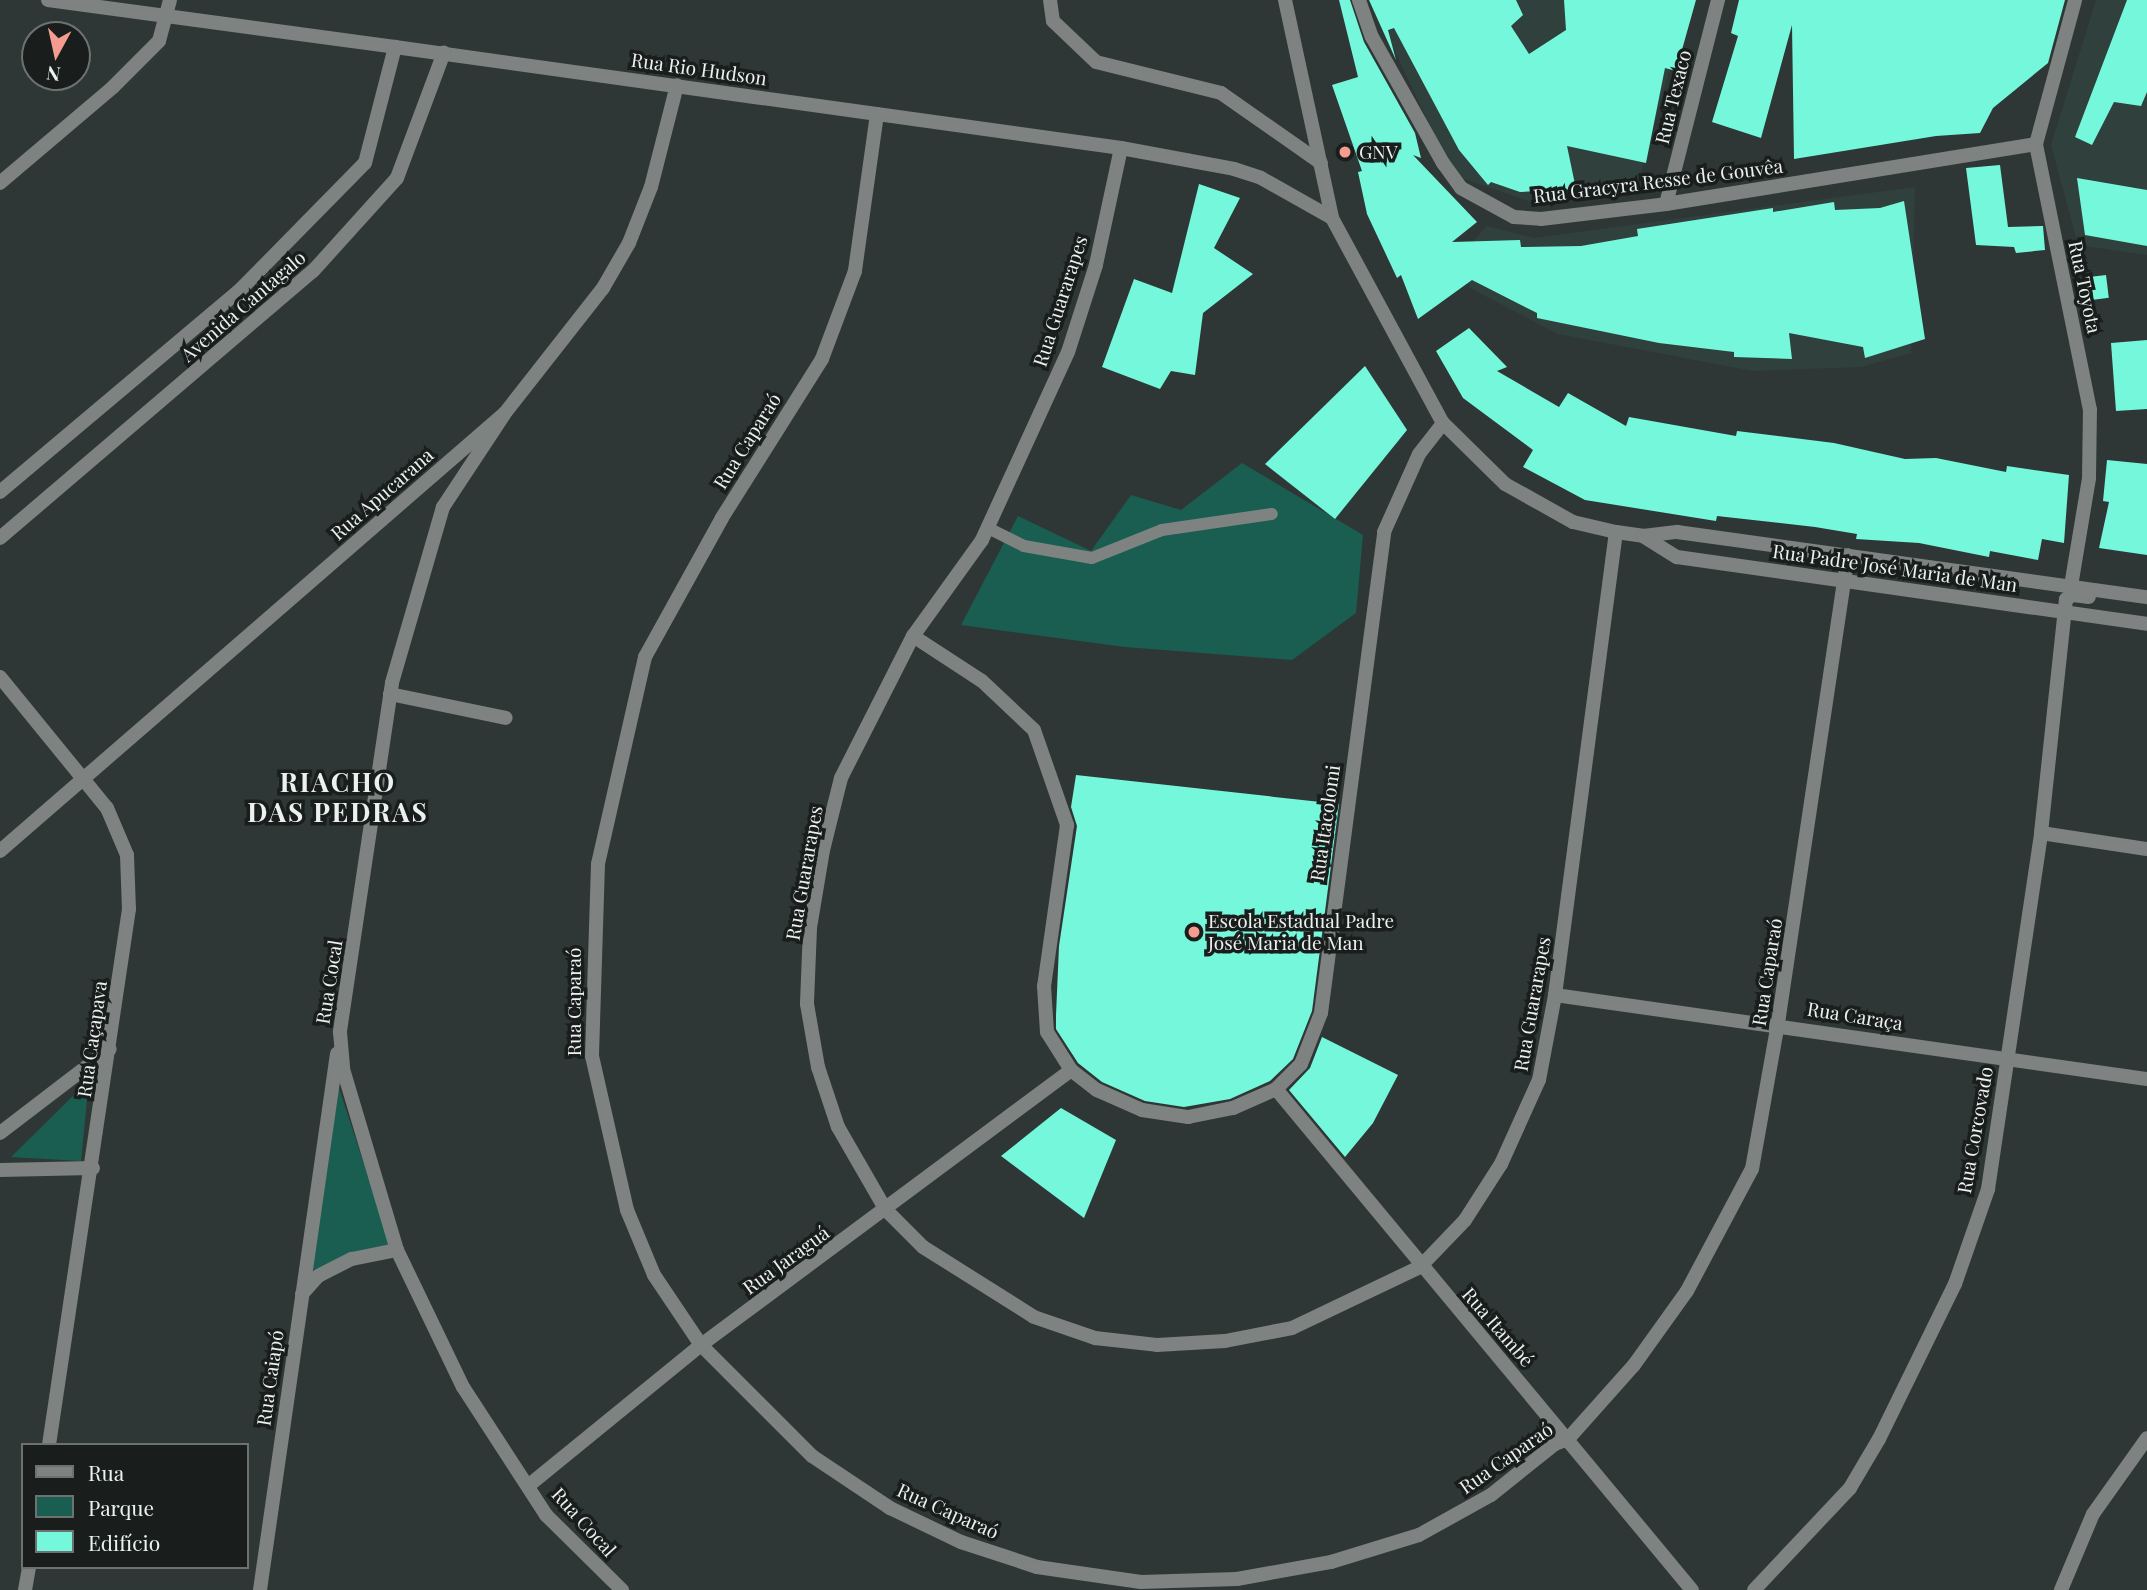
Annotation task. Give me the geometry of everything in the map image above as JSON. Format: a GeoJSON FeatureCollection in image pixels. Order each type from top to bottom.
{"type":"FeatureCollection","features":[{"type":"Feature","properties":{"kind":"street","name":"Rua Rio Hudson"},"geometry":{"type":"LineString","coordinates":[[48,0],[444,52],[1121,149],[1234,169],[1332,218]]}},
{"type":"Feature","properties":{"kind":"street"},"geometry":{"type":"LineString","coordinates":[[0,183],[113,87],[159,41],[170,0]]}},
{"type":"Feature","properties":{"kind":"street"},"geometry":{"type":"LineString","coordinates":[[1050,0],[1053,21],[1096,62],[1221,93],[1321,163]]}},
{"type":"Feature","properties":{"kind":"street","name":"Rua Padre José Maria de Man"},"geometry":{"type":"LineString","coordinates":[[1285,0],[1332,218],[1443,423],[1479,463],[1535,504],[1573,522],[1616,532],[1643,536],[1677,533],[2147,597]]}},
{"type":"Feature","properties":{"kind":"street","name":"Rua Gracyra Resse de Gouvêa"},"geometry":{"type":"LineString","coordinates":[[1359,0],[1372,37],[1443,163],[1469,194],[1514,217],[1541,219],[1666,204],[2036,144]]}},
{"type":"Feature","properties":{"kind":"street","name":"Rua Texaco"},"geometry":{"type":"LineString","coordinates":[[1666,204],[1718,0]]}},
{"type":"Feature","properties":{"kind":"street","name":"Rua Toyota"},"geometry":{"type":"LineString","coordinates":[[2071,586],[2089,478],[2090,410],[2036,144],[2075,0]]}},
{"type":"Feature","properties":{"kind":"street","name":"Avenida Cantagalo"},"geometry":{"type":"LineString","coordinates":[[0,492],[241,289],[365,163],[395,47]]}},
{"type":"Feature","properties":{"kind":"street","name":"Avenida Cantagalo"},"geometry":{"type":"LineString","coordinates":[[0,538],[313,271],[397,178],[444,52]]}},
{"type":"Feature","properties":{"kind":"street","name":"Rua Apucarana"},"geometry":{"type":"LineString","coordinates":[[0,851],[505,413],[603,288],[629,243],[651,187],[677,85]]}},
{"type":"Feature","properties":{"kind":"street","name":"Rua Caparaó"},"geometry":{"type":"LineString","coordinates":[[877,114],[855,271],[822,359],[722,519],[645,657],[598,864],[592,1056],[606,1130],[627,1210],[654,1275],[701,1345],[811,1457],[890,1508],[961,1542],[1037,1567],[1141,1583],[1251,1576],[1331,1562],[1419,1535],[1490,1495],[1555,1444],[1568,1439],[1642,1355],[1687,1291],[1733,1212],[1752,1169],[1779,1023],[1848,555]]}},
{"type":"Feature","properties":{"kind":"street","name":"Rua Guararapes"},"geometry":{"type":"LineString","coordinates":[[1121,149],[1096,265],[1068,352],[988,528],[913,636],[841,778],[810,928],[807,1004],[818,1066],[838,1127],[886,1210],[923,1247],[1034,1317],[1095,1338],[1157,1345],[1225,1341],[1292,1328],[1364,1298],[1420,1267],[1465,1220],[1501,1164],[1539,1080],[1555,995],[1616,532]]}},
{"type":"Feature","properties":{"kind":"street","name":"Rua Cocal"},"geometry":{"type":"LineString","coordinates":[[505,413],[443,507],[390,694],[340,1032],[343,1069],[397,1250],[463,1387],[546,1515],[622,1590]]}},
{"type":"Feature","properties":{"kind":"street","name":"Rua Itacolomi"},"geometry":{"type":"LineString","coordinates":[[913,636],[982,681],[1034,730],[1067,825],[1044,986],[1047,1032],[1071,1070],[1097,1090],[1142,1110],[1188,1117],[1233,1108],[1276,1089],[1301,1064],[1321,1013],[1384,532],[1419,454],[1443,423]]}},
{"type":"Feature","properties":{"kind":"street","name":"Rua Padre José Maria de Man"},"geometry":{"type":"LineString","coordinates":[[1643,536],[1677,557],[2147,624]]}},
{"type":"Feature","properties":{"kind":"street"},"geometry":{"type":"LineString","coordinates":[[2068,612],[2066,599],[2073,595],[2147,605]]}},
{"type":"Feature","properties":{"kind":"street","name":"Rua Corcovado"},"geometry":{"type":"LineString","coordinates":[[1754,1590],[1850,1488],[1904,1393],[1955,1284],[1988,1189],[2041,833],[2068,612]]}},
{"type":"Feature","properties":{"kind":"street","name":"Rua Caçapava"},"geometry":{"type":"LineString","coordinates":[[0,677],[85,779],[120,831],[127,855],[129,909],[93,1168],[49,1443]]}},
{"type":"Feature","properties":{"kind":"street"},"geometry":{"type":"LineString","coordinates":[[390,694],[506,718]]}},
{"type":"Feature","properties":{"kind":"street"},"geometry":{"type":"LineString","coordinates":[[2041,833],[2147,849]]}},
{"type":"Feature","properties":{"kind":"street","name":"Rua Caraça"},"geometry":{"type":"LineString","coordinates":[[1555,995],[1779,1023],[2007,1060],[2147,1079]]}},
{"type":"Feature","properties":{"kind":"street","name":"Rua Caiapó"},"geometry":{"type":"LineString","coordinates":[[260,1590],[340,1032]]}},
{"type":"Feature","properties":{"kind":"street"},"geometry":{"type":"LineString","coordinates":[[0,1133],[110,1049]]}},
{"type":"Feature","properties":{"kind":"street","name":"Rua Jaraguá"},"geometry":{"type":"LineString","coordinates":[[528,1486],[701,1345],[1071,1070]]}},
{"type":"Feature","properties":{"kind":"street","name":"Rua Itambé"},"geometry":{"type":"LineString","coordinates":[[1276,1089],[1420,1267],[1568,1439],[1692,1590]]}},
{"type":"Feature","properties":{"kind":"street"},"geometry":{"type":"LineString","coordinates":[[0,1170],[93,1168]]}},
{"type":"Feature","properties":{"kind":"street"},"geometry":{"type":"LineString","coordinates":[[302,1295],[318,1276],[352,1259],[397,1250]]}},
{"type":"Feature","properties":{"kind":"street"},"geometry":{"type":"LineString","coordinates":[[2062,1590],[2093,1514],[2147,1438]]}},
{"type":"Feature","properties":{"kind":"street"},"geometry":{"type":"LineString","coordinates":[[25,1590],[29,1569]]}},
{"type":"Feature","properties":{"kind":"lane"},"geometry":{"type":"LineString","coordinates":[[988,528],[1033,548],[1091,558],[1162,530],[1272,513]]}},
{"type":"Feature","properties":{"kind":"shaded area"},"geometry":{"type":"Polygon","coordinates":[[[1371,0],[1689,0],[1639,179],[1531,202],[1453,175],[1371,0]]]}},
{"type":"Feature","properties":{"kind":"shaded area"},"geometry":{"type":"Polygon","coordinates":[[[2096,0],[2147,0],[2147,255],[2078,245],[2051,145],[2096,0]]]}},
{"type":"Feature","properties":{"kind":"shaded area"},"geometry":{"type":"Polygon","coordinates":[[[1915,187],[1911,353],[1861,367],[1753,371],[1558,334],[1470,288],[1461,256],[1486,226],[1534,238],[1915,187]]]}},
{"type":"Feature","properties":{"kind":"green space"},"geometry":{"type":"Polygon","coordinates":[[[1242,463],[1363,535],[1356,613],[1292,660],[1125,647],[961,625],[1018,516],[1091,551],[1131,495],[1181,510],[1242,463]]]}},
{"type":"Feature","properties":{"kind":"green space"},"geometry":{"type":"Polygon","coordinates":[[[89,1080],[81,1161],[11,1157],[89,1080]]]}},
{"type":"Feature","properties":{"kind":"green space"},"geometry":{"type":"Polygon","coordinates":[[[339,1088],[391,1247],[312,1270],[339,1088]]]}},
{"type":"Feature","properties":{"kind":"building"},"geometry":{"type":"Polygon","coordinates":[[[1339,0],[1350,0],[1364,42],[1415,133],[1421,158],[1413,155],[1477,222],[1452,242],[1520,240],[1521,247],[1581,246],[1638,236],[1637,229],[1773,208],[1773,212],[1834,202],[1835,210],[1880,208],[1904,201],[1925,339],[1865,358],[1863,347],[1789,333],[1792,359],[1734,357],[1734,352],[1659,343],[1537,318],[1537,313],[1472,280],[1418,319],[1401,275],[1397,278],[1367,214],[1358,172],[1362,171],[1332,85],[1358,77],[1339,0]]]}},
{"type":"Feature","properties":{"kind":"building"},"geometry":{"type":"Polygon","coordinates":[[[1369,0],[1516,0],[1523,15],[1511,26],[1529,54],[1566,30],[1564,0],[1696,0],[1676,71],[1665,68],[1646,163],[1567,146],[1576,189],[1520,192],[1491,182],[1488,185],[1459,150],[1394,28],[1388,30],[1396,60],[1369,0]]]}},
{"type":"Feature","properties":{"kind":"building"},"geometry":{"type":"Polygon","coordinates":[[[1739,0],[2065,0],[2048,63],[1993,108],[1980,133],[1936,136],[1794,159],[1792,25],[1761,138],[1712,122],[1738,36],[1731,33],[1739,0]]]}},
{"type":"Feature","properties":{"kind":"building"},"geometry":{"type":"Polygon","coordinates":[[[2127,0],[2147,0],[2147,92],[2141,106],[2114,102],[2092,145],[2075,137],[2127,0]]]}},
{"type":"Feature","properties":{"kind":"building"},"geometry":{"type":"Polygon","coordinates":[[[2000,165],[2008,227],[2043,226],[2045,250],[2016,253],[2014,247],[1976,245],[1966,168],[2000,165]]]}},
{"type":"Feature","properties":{"kind":"building"},"geometry":{"type":"Polygon","coordinates":[[[2077,178],[2147,190],[2147,246],[2085,235],[2077,178]]]}},
{"type":"Feature","properties":{"kind":"building"},"geometry":{"type":"Polygon","coordinates":[[[1199,184],[1240,198],[1214,248],[1253,274],[1203,313],[1195,375],[1171,371],[1160,389],[1102,367],[1134,279],[1172,293],[1199,184]]]}},
{"type":"Feature","properties":{"kind":"building"},"geometry":{"type":"Polygon","coordinates":[[[2106,275],[2109,298],[2090,300],[2087,277],[2106,275]]]}},
{"type":"Feature","properties":{"kind":"building"},"geometry":{"type":"Polygon","coordinates":[[[1469,328],[1507,367],[1497,371],[1559,407],[1568,393],[1626,426],[1629,417],[1736,436],[1737,431],[1834,443],[1905,459],[1936,458],[2006,472],[2007,466],[2069,475],[2064,543],[2042,539],[2038,560],[1990,551],[1989,557],[1919,543],[1856,539],[1857,534],[1815,527],[1717,516],[1716,521],[1585,500],[1523,467],[1533,450],[1463,398],[1436,351],[1469,328]]]}},
{"type":"Feature","properties":{"kind":"building"},"geometry":{"type":"Polygon","coordinates":[[[2147,340],[2147,409],[2116,411],[2111,343],[2147,340]]]}},
{"type":"Feature","properties":{"kind":"building"},"geometry":{"type":"Polygon","coordinates":[[[1365,366],[1407,430],[1335,519],[1265,464],[1365,366]]]}},
{"type":"Feature","properties":{"kind":"building"},"geometry":{"type":"Polygon","coordinates":[[[2107,460],[2147,464],[2147,555],[2099,548],[2109,502],[2103,501],[2107,460]]]}},
{"type":"Feature","properties":{"kind":"building"},"geometry":{"type":"Polygon","coordinates":[[[1076,775],[1339,804],[1312,1011],[1293,1059],[1270,1081],[1230,1099],[1184,1107],[1145,1101],[1102,1082],[1078,1063],[1056,1029],[1059,946],[1077,826],[1071,807],[1076,775]]]}},
{"type":"Feature","properties":{"kind":"building"},"geometry":{"type":"Polygon","coordinates":[[[1322,1037],[1398,1075],[1373,1123],[1345,1157],[1289,1090],[1310,1068],[1322,1037]]]}},
{"type":"Feature","properties":{"kind":"building"},"geometry":{"type":"Polygon","coordinates":[[[1061,1108],[1116,1140],[1084,1218],[1001,1156],[1061,1108]]]}},
{"type":"Feature","properties":{"kind":"place","name":"GNV"},"geometry":{"type":"Point","coordinates":[1345,152]}},
{"type":"Feature","properties":{"kind":"place","name":"Escola Estadual Padre José Maria de Man"},"geometry":{"type":"Point","coordinates":[1194,932]}},
{"type":"Feature","properties":{"kind":"district","name":"RIACHO DAS PEDRAS"},"geometry":{"type":"Point","coordinates":[338,797]}}]}
